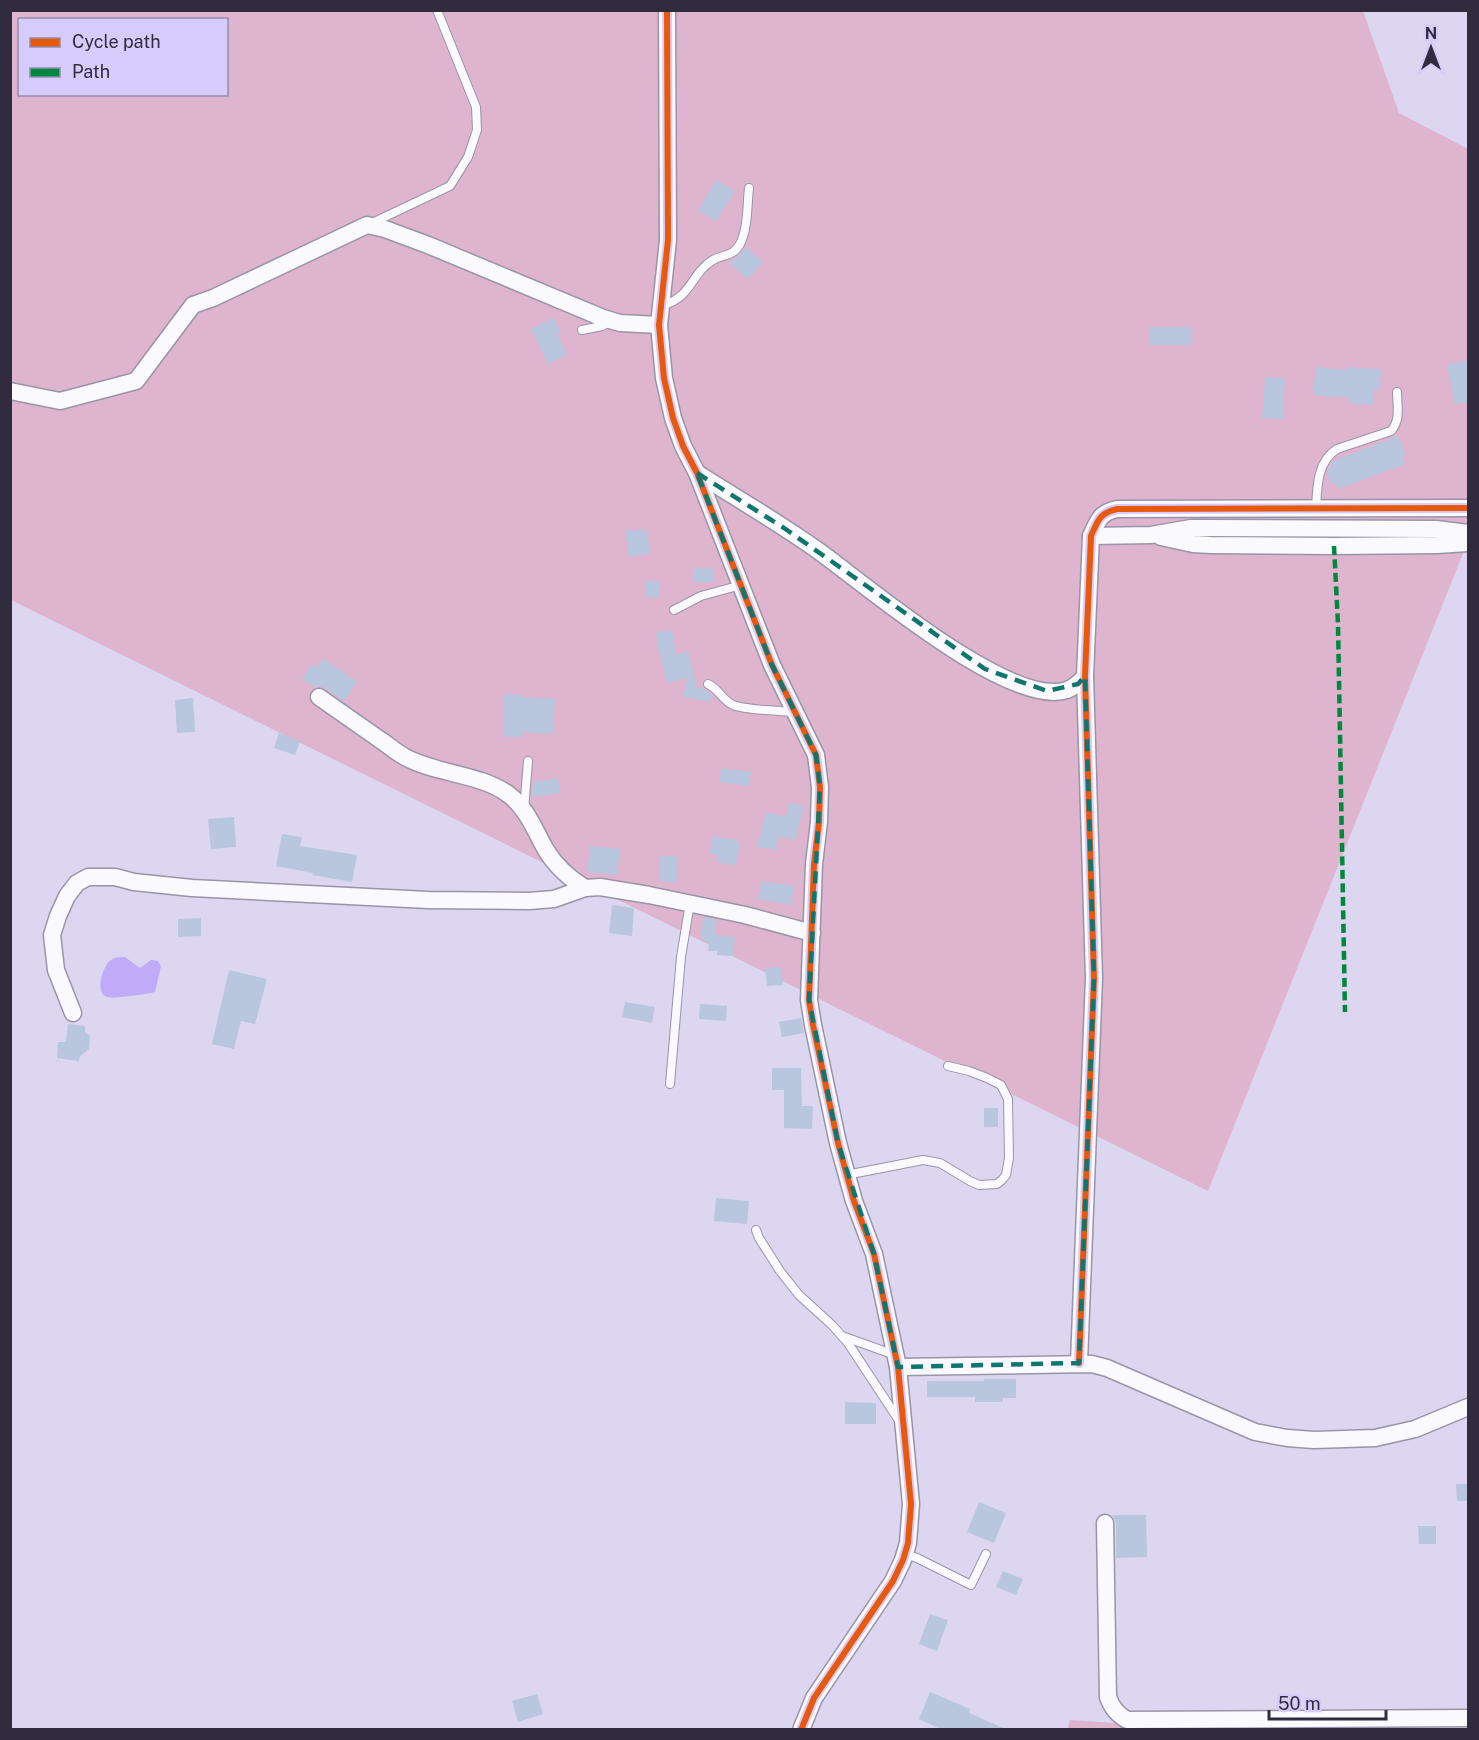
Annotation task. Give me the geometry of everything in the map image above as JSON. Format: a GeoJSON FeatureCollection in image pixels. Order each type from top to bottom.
{"type":"FeatureCollection","features":[{"type":"Feature","properties":{"kind":"street"},"geometry":{"type":"LineString","coordinates":[[667,10],[668,240],[659,325],[664,378],[673,418],[683,446],[697,473],[772,665],[816,754],[820,787],[814,864],[809,1000],[846,1176],[874,1254],[897,1361],[911,1504],[908,1543],[893,1581],[814,1698],[801,1730]]}},
{"type":"Feature","properties":{"kind":"street"},"geometry":{"type":"LineString","coordinates":[[10,391],[60,401],[136,381],[194,305],[367,225],[428,245],[584,312],[620,323],[659,325]]}},
{"type":"Feature","properties":{"kind":"street"},"geometry":{"type":"LineString","coordinates":[[697,473],[784,528],[942,642],[985,669],[1020,685],[1047,691],[1068,690],[1085,676]]}},
{"type":"Feature","properties":{"kind":"street"},"geometry":{"type":"LineString","coordinates":[[1079,1364],[1094,978],[1085,676],[1091,536],[1100,517],[1118,508],[1468,508]]}},
{"type":"Feature","properties":{"kind":"street"},"geometry":{"type":"LineString","coordinates":[[1091,536],[1151,535],[1191,528],[1436,529],[1468,533]]}},
{"type":"Feature","properties":{"kind":"street"},"geometry":{"type":"LineString","coordinates":[[1151,535],[1193,544],[1211,545],[1334,546],[1468,543]]}},
{"type":"Feature","properties":{"kind":"street"},"geometry":{"type":"LineString","coordinates":[[320,697],[405,758],[509,794],[524,810],[547,852],[566,876],[585,888]]}},
{"type":"Feature","properties":{"kind":"street"},"geometry":{"type":"LineString","coordinates":[[73,1013],[56,970],[52,936],[67,896],[77,883],[88,877],[115,877],[134,882],[192,888],[439,900],[554,899],[585,888],[600,887],[690,903],[812,933]]}},
{"type":"Feature","properties":{"kind":"street"},"geometry":{"type":"LineString","coordinates":[[897,1361],[1092,1364],[1107,1368],[1255,1432],[1287,1438],[1314,1440],[1375,1438],[1415,1429],[1468,1407]]}},
{"type":"Feature","properties":{"kind":"street"},"geometry":{"type":"LineString","coordinates":[[1105,1523],[1108,1697],[1112,1707],[1127,1720],[1250,1724],[1468,1718]]}},
{"type":"Feature","properties":{"kind":"lane"},"geometry":{"type":"LineString","coordinates":[[367,225],[450,186],[468,158],[477,130],[476,107],[437,10]]}},
{"type":"Feature","properties":{"kind":"lane"},"geometry":{"type":"LineString","coordinates":[[661,306],[678,300],[707,265],[713,260],[734,252],[739,247],[743,239],[749,188]]}},
{"type":"Feature","properties":{"kind":"lane"},"geometry":{"type":"LineString","coordinates":[[582,330],[602,326],[611,320]]}},
{"type":"Feature","properties":{"kind":"lane"},"geometry":{"type":"LineString","coordinates":[[1316,509],[1318,481],[1325,460],[1337,449],[1391,431],[1398,420],[1397,392]]}},
{"type":"Feature","properties":{"kind":"lane"},"geometry":{"type":"LineString","coordinates":[[674,609],[708,594],[741,585]]}},
{"type":"Feature","properties":{"kind":"lane"},"geometry":{"type":"LineString","coordinates":[[708,684],[734,705],[796,712]]}},
{"type":"Feature","properties":{"kind":"lane"},"geometry":{"type":"LineString","coordinates":[[524,810],[528,761]]}},
{"type":"Feature","properties":{"kind":"lane"},"geometry":{"type":"LineString","coordinates":[[670,1084],[681,957],[690,903]]}},
{"type":"Feature","properties":{"kind":"lane"},"geometry":{"type":"LineString","coordinates":[[846,1176],[923,1160],[940,1163],[979,1185],[997,1184],[1002,1180],[1006,1175],[1009,1158],[1008,1099],[1000,1085],[978,1074],[948,1066]]}},
{"type":"Feature","properties":{"kind":"lane"},"geometry":{"type":"LineString","coordinates":[[756,1230],[767,1252],[784,1277],[842,1335],[904,1427]]}},
{"type":"Feature","properties":{"kind":"lane"},"geometry":{"type":"LineString","coordinates":[[842,1335],[897,1361]]}},
{"type":"Feature","properties":{"kind":"lane"},"geometry":{"type":"LineString","coordinates":[[905,1554],[971,1585],[986,1554]]}},
{"type":"Feature","properties":{"kind":"highlighted area"},"geometry":{"type":"Polygon","coordinates":[[[697,473],[784,528],[985,669],[1047,691],[1078,684],[1085,676],[1094,978],[1079,1363],[898,1367],[874,1254],[838,1143],[809,1000],[820,787],[816,755],[772,665],[697,473]]]}},
{"type":"Feature","properties":{"kind":"shaded area"},"geometry":{"type":"Polygon","coordinates":[[[10,11],[1363,11],[1399,113],[1468,149],[1468,541],[1208,1191],[11,600],[10,11]]]}},
{"type":"Feature","properties":{"kind":"shaded area"},"geometry":{"type":"Polygon","coordinates":[[[125,957],[140,968],[151,960],[158,961],[161,966],[155,992],[117,997],[107,997],[103,994],[100,985],[105,967],[113,959],[125,957]]]}},
{"type":"Feature","properties":{"kind":"shaded area"},"geometry":{"type":"Polygon","coordinates":[[[1070,1720],[1202,1729],[1067,1730],[1070,1720]]]}},
{"type":"Feature","properties":{"kind":"building"},"geometry":{"type":"Polygon","coordinates":[[[717,180],[735,191],[716,221],[698,210],[717,180]]]}},
{"type":"Feature","properties":{"kind":"building"},"geometry":{"type":"Polygon","coordinates":[[[746,247],[763,262],[748,279],[730,264],[746,247]]]}},
{"type":"Feature","properties":{"kind":"building"},"geometry":{"type":"Polygon","coordinates":[[[554,318],[561,332],[557,334],[567,354],[548,364],[531,329],[554,318]]]}},
{"type":"Feature","properties":{"kind":"building"},"geometry":{"type":"Polygon","coordinates":[[[1149,327],[1191,327],[1191,345],[1150,345],[1149,327]]]}},
{"type":"Feature","properties":{"kind":"building"},"geometry":{"type":"Polygon","coordinates":[[[1468,360],[1468,402],[1455,404],[1447,365],[1468,360]]]}},
{"type":"Feature","properties":{"kind":"building"},"geometry":{"type":"Polygon","coordinates":[[[1316,367],[1345,370],[1345,367],[1381,369],[1380,390],[1374,390],[1373,405],[1350,404],[1350,398],[1313,395],[1316,367]]]}},
{"type":"Feature","properties":{"kind":"building"},"geometry":{"type":"Polygon","coordinates":[[[1265,377],[1285,378],[1283,419],[1262,418],[1265,377]]]}},
{"type":"Feature","properties":{"kind":"building"},"geometry":{"type":"Polygon","coordinates":[[[1398,436],[1406,455],[1402,457],[1405,464],[1338,489],[1336,482],[1331,484],[1327,473],[1333,461],[1398,436]]]}},
{"type":"Feature","properties":{"kind":"building"},"geometry":{"type":"Polygon","coordinates":[[[647,529],[650,554],[628,557],[626,531],[647,529]]]}},
{"type":"Feature","properties":{"kind":"building"},"geometry":{"type":"Polygon","coordinates":[[[693,568],[714,568],[714,582],[693,582],[693,568]]]}},
{"type":"Feature","properties":{"kind":"building"},"geometry":{"type":"Polygon","coordinates":[[[645,581],[659,581],[660,597],[646,598],[645,581]]]}},
{"type":"Feature","properties":{"kind":"building"},"geometry":{"type":"Polygon","coordinates":[[[672,630],[676,655],[688,652],[697,687],[712,695],[710,702],[683,697],[687,678],[667,683],[656,632],[672,630]]]}},
{"type":"Feature","properties":{"kind":"building"},"geometry":{"type":"Polygon","coordinates":[[[323,658],[357,682],[344,701],[325,688],[315,687],[302,679],[312,664],[317,667],[323,658]]]}},
{"type":"Feature","properties":{"kind":"building"},"geometry":{"type":"Polygon","coordinates":[[[504,694],[555,699],[553,734],[521,732],[521,737],[503,737],[504,694]]]}},
{"type":"Feature","properties":{"kind":"building"},"geometry":{"type":"Polygon","coordinates":[[[193,698],[195,732],[177,733],[175,700],[193,698]]]}},
{"type":"Feature","properties":{"kind":"building"},"geometry":{"type":"Polygon","coordinates":[[[279,733],[300,741],[295,755],[274,748],[279,733]]]}},
{"type":"Feature","properties":{"kind":"building"},"geometry":{"type":"Polygon","coordinates":[[[721,768],[751,772],[749,786],[719,782],[721,768]]]}},
{"type":"Feature","properties":{"kind":"building"},"geometry":{"type":"Polygon","coordinates":[[[558,778],[560,793],[532,797],[533,782],[558,778]]]}},
{"type":"Feature","properties":{"kind":"building"},"geometry":{"type":"Polygon","coordinates":[[[789,803],[804,806],[795,840],[778,836],[776,850],[757,847],[766,812],[786,817],[789,803]]]}},
{"type":"Feature","properties":{"kind":"building"},"geometry":{"type":"Polygon","coordinates":[[[234,817],[236,847],[211,849],[208,819],[234,817]]]}},
{"type":"Feature","properties":{"kind":"building"},"geometry":{"type":"Polygon","coordinates":[[[282,834],[302,837],[300,846],[357,855],[352,882],[276,866],[282,834]]]}},
{"type":"Feature","properties":{"kind":"building"},"geometry":{"type":"Polygon","coordinates":[[[712,836],[740,841],[736,865],[717,862],[718,855],[710,854],[712,836]]]}},
{"type":"Feature","properties":{"kind":"building"},"geometry":{"type":"Polygon","coordinates":[[[590,846],[620,849],[617,875],[587,872],[590,846]]]}},
{"type":"Feature","properties":{"kind":"building"},"geometry":{"type":"Polygon","coordinates":[[[659,856],[678,856],[677,882],[659,881],[659,856]]]}},
{"type":"Feature","properties":{"kind":"building"},"geometry":{"type":"Polygon","coordinates":[[[762,881],[794,886],[791,905],[758,899],[762,881]]]}},
{"type":"Feature","properties":{"kind":"building"},"geometry":{"type":"Polygon","coordinates":[[[612,905],[634,908],[632,936],[609,933],[612,905]]]}},
{"type":"Feature","properties":{"kind":"building"},"geometry":{"type":"Polygon","coordinates":[[[703,917],[717,920],[715,935],[735,937],[733,956],[717,955],[717,951],[708,951],[709,942],[701,941],[703,917]]]}},
{"type":"Feature","properties":{"kind":"building"},"geometry":{"type":"Polygon","coordinates":[[[201,918],[201,936],[178,937],[178,919],[201,918]]]}},
{"type":"Feature","properties":{"kind":"building"},"geometry":{"type":"Polygon","coordinates":[[[781,967],[783,985],[767,986],[765,968],[781,967]]]}},
{"type":"Feature","properties":{"kind":"building"},"geometry":{"type":"Polygon","coordinates":[[[229,970],[267,979],[255,1024],[241,1021],[234,1049],[212,1044],[229,970]]]}},
{"type":"Feature","properties":{"kind":"building"},"geometry":{"type":"Polygon","coordinates":[[[625,1002],[655,1007],[652,1023],[622,1017],[625,1002]]]}},
{"type":"Feature","properties":{"kind":"building"},"geometry":{"type":"Polygon","coordinates":[[[700,1004],[727,1006],[726,1021],[699,1019],[700,1004]]]}},
{"type":"Feature","properties":{"kind":"building"},"geometry":{"type":"Polygon","coordinates":[[[801,1018],[804,1033],[782,1037],[779,1022],[801,1018]]]}},
{"type":"Feature","properties":{"kind":"building"},"geometry":{"type":"Polygon","coordinates":[[[68,1024],[85,1026],[85,1032],[90,1036],[89,1049],[80,1056],[79,1061],[57,1058],[58,1042],[66,1042],[68,1024]]]}},
{"type":"Feature","properties":{"kind":"building"},"geometry":{"type":"Polygon","coordinates":[[[772,1068],[801,1068],[802,1106],[813,1106],[812,1129],[784,1128],[784,1090],[772,1090],[772,1068]]]}},
{"type":"Feature","properties":{"kind":"building"},"geometry":{"type":"Polygon","coordinates":[[[984,1108],[998,1108],[998,1127],[984,1127],[984,1108]]]}},
{"type":"Feature","properties":{"kind":"building"},"geometry":{"type":"Polygon","coordinates":[[[716,1198],[749,1201],[747,1224],[714,1221],[716,1198]]]}},
{"type":"Feature","properties":{"kind":"building"},"geometry":{"type":"Polygon","coordinates":[[[984,1379],[1016,1379],[1016,1398],[1003,1398],[1003,1402],[975,1402],[975,1397],[927,1397],[927,1381],[984,1381],[984,1379]]]}},
{"type":"Feature","properties":{"kind":"building"},"geometry":{"type":"Polygon","coordinates":[[[845,1402],[876,1403],[876,1424],[845,1424],[845,1402]]]}},
{"type":"Feature","properties":{"kind":"building"},"geometry":{"type":"Polygon","coordinates":[[[1456,1484],[1468,1484],[1468,1501],[1457,1501],[1456,1484]]]}},
{"type":"Feature","properties":{"kind":"building"},"geometry":{"type":"Polygon","coordinates":[[[979,1502],[1006,1513],[994,1543],[967,1532],[979,1502]]]}},
{"type":"Feature","properties":{"kind":"building"},"geometry":{"type":"Polygon","coordinates":[[[1112,1515],[1146,1515],[1147,1557],[1116,1558],[1116,1523],[1112,1515]]]}},
{"type":"Feature","properties":{"kind":"building"},"geometry":{"type":"Polygon","coordinates":[[[1418,1526],[1436,1526],[1436,1544],[1419,1544],[1418,1526]]]}},
{"type":"Feature","properties":{"kind":"building"},"geometry":{"type":"Polygon","coordinates":[[[1003,1571],[1023,1579],[1016,1595],[996,1587],[1003,1571]]]}},
{"type":"Feature","properties":{"kind":"building"},"geometry":{"type":"Polygon","coordinates":[[[930,1614],[948,1620],[937,1651],[919,1644],[930,1614]]]}},
{"type":"Feature","properties":{"kind":"building"},"geometry":{"type":"Polygon","coordinates":[[[930,1692],[970,1709],[969,1713],[1008,1730],[943,1730],[919,1719],[930,1692]]]}},
{"type":"Feature","properties":{"kind":"building"},"geometry":{"type":"Polygon","coordinates":[[[537,1694],[543,1714],[518,1722],[512,1701],[537,1694]]]}},
{"type":"Feature","properties":{"kind":"marked path"},"geometry":{"type":"LineString","coordinates":[[1334,546],[1338,624],[1345,1012]]}},
{"type":"Feature","properties":{"kind":"cycle path"},"geometry":{"type":"LineString","coordinates":[[667,10],[668,240],[659,325],[664,378],[673,418],[683,446],[697,473],[772,665],[816,755],[820,787],[814,864],[809,1000],[838,1143],[854,1201],[874,1254],[898,1367],[911,1504],[908,1543],[893,1581],[814,1698],[801,1730]]}},
{"type":"Feature","properties":{"kind":"cycle path"},"geometry":{"type":"LineString","coordinates":[[1079,1363],[1094,978],[1085,676],[1091,536],[1095,526],[1103,515],[1117,509],[1468,508]]}}]}
